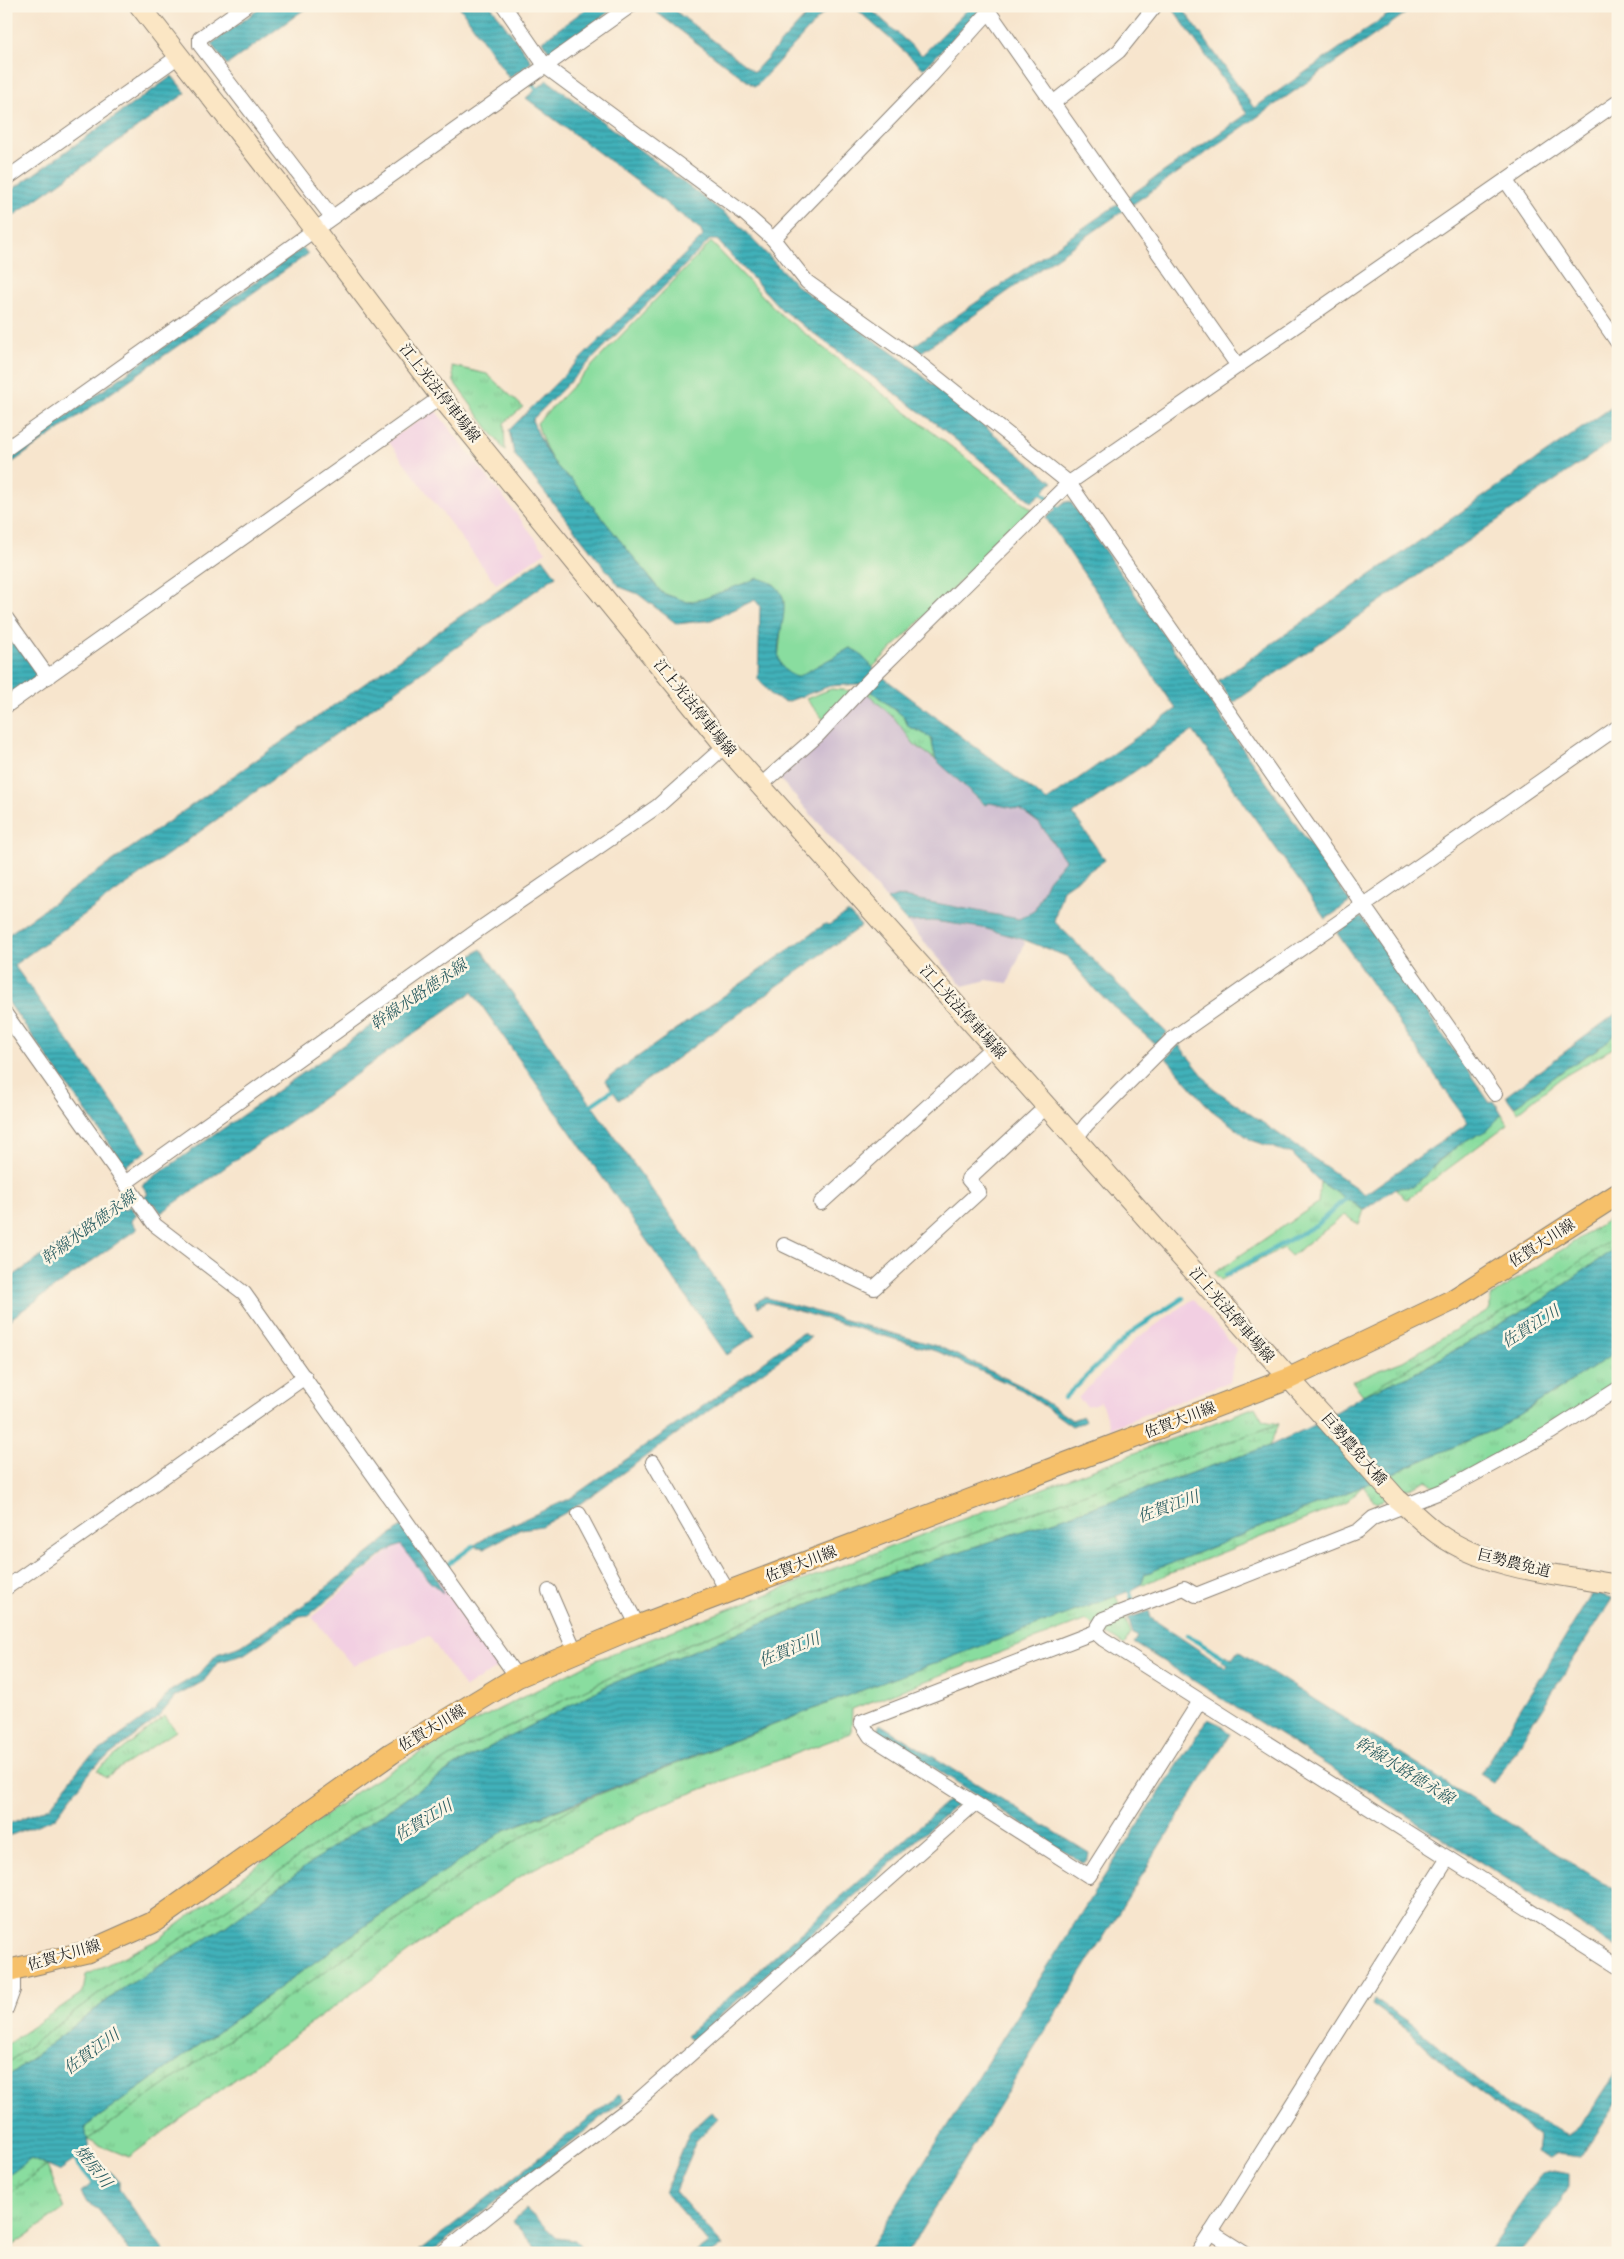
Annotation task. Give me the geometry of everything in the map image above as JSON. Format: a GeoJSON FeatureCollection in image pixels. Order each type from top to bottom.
{"type":"FeatureCollection","features":[{"type":"Feature","properties":{"kind":"main road","name":"江上光法停車場線"},"geometry":{"type":"LineString","coordinates":[[140,6],[441,396],[725,746],[1076,1138],[1288,1379],[1310,1400]]}},
{"type":"Feature","properties":{"kind":"main road","name":"佐賀大川線"},"geometry":{"type":"LineString","coordinates":[[10,1970],[87,1952],[152,1923],[392,1753],[517,1677],[638,1626],[1288,1379],[1453,1300],[1618,1194]]}},
{"type":"Feature","properties":{"kind":"main road","name":"巨勢農免大橋"},"geometry":{"type":"LineString","coordinates":[[1310,1400],[1402,1502]]}},
{"type":"Feature","properties":{"kind":"main road","name":"巨勢農免道"},"geometry":{"type":"LineString","coordinates":[[1402,1502],[1438,1534],[1476,1555],[1519,1567],[1618,1585]]}},
{"type":"Feature","properties":{"kind":"street"},"geometry":{"type":"LineString","coordinates":[[245,6],[200,38],[200,45],[332,217]]}},
{"type":"Feature","properties":{"kind":"street"},"geometry":{"type":"LineString","coordinates":[[504,6],[546,67],[745,214],[773,239],[807,282],[905,352],[1069,483],[1495,1094]]}},
{"type":"Feature","properties":{"kind":"street"},"geometry":{"type":"LineString","coordinates":[[6,449],[630,6]]}},
{"type":"Feature","properties":{"kind":"street"},"geometry":{"type":"LineString","coordinates":[[1053,103],[1118,51],[1156,6]]}},
{"type":"Feature","properties":{"kind":"street"},"geometry":{"type":"LineString","coordinates":[[773,239],[931,76],[987,9],[1238,366]]}},
{"type":"Feature","properties":{"kind":"street"},"geometry":{"type":"LineString","coordinates":[[6,179],[179,56]]}},
{"type":"Feature","properties":{"kind":"street"},"geometry":{"type":"LineString","coordinates":[[761,786],[818,735],[875,674],[1069,483],[1618,102]]}},
{"type":"Feature","properties":{"kind":"street"},"geometry":{"type":"LineString","coordinates":[[1506,181],[1618,343]]}},
{"type":"Feature","properties":{"kind":"street"},"geometry":{"type":"LineString","coordinates":[[6,706],[441,396]]}},
{"type":"Feature","properties":{"kind":"street"},"geometry":{"type":"LineString","coordinates":[[6,618],[48,677]]}},
{"type":"Feature","properties":{"kind":"street"},"geometry":{"type":"LineString","coordinates":[[1076,1138],[1087,1124],[1173,1038],[1618,727]]}},
{"type":"Feature","properties":{"kind":"street"},"geometry":{"type":"LineString","coordinates":[[125,1183],[481,928],[658,806],[725,746]]}},
{"type":"Feature","properties":{"kind":"street"},"geometry":{"type":"LineString","coordinates":[[6,1015],[155,1225],[244,1292],[517,1677]]}},
{"type":"Feature","properties":{"kind":"street"},"geometry":{"type":"LineString","coordinates":[[821,1203],[994,1046]]}},
{"type":"Feature","properties":{"kind":"street"},"geometry":{"type":"LineString","coordinates":[[784,1245],[874,1288],[979,1192],[968,1179],[1047,1106]]}},
{"type":"Feature","properties":{"kind":"street"},"geometry":{"type":"LineString","coordinates":[[6,1588],[305,1377]]}},
{"type":"Feature","properties":{"kind":"street"},"geometry":{"type":"LineString","coordinates":[[1200,1700],[1089,1876],[870,1736],[861,1722],[1095,1632],[1103,1619],[1184,1588],[1196,1595],[1358,1531],[1373,1518],[1402,1502],[1444,1490],[1551,1432],[1618,1389]]}},
{"type":"Feature","properties":{"kind":"street"},"geometry":{"type":"LineString","coordinates":[[653,1462],[728,1592]]}},
{"type":"Feature","properties":{"kind":"street"},"geometry":{"type":"LineString","coordinates":[[579,1514],[638,1626]]}},
{"type":"Feature","properties":{"kind":"street"},"geometry":{"type":"LineString","coordinates":[[549,1592],[575,1651]]}},
{"type":"Feature","properties":{"kind":"street"},"geometry":{"type":"LineString","coordinates":[[1095,1632],[1103,1640],[1618,1966]]}},
{"type":"Feature","properties":{"kind":"street"},"geometry":{"type":"LineString","coordinates":[[442,2253],[532,2181],[633,2105],[974,1804]]}},
{"type":"Feature","properties":{"kind":"street"},"geometry":{"type":"LineString","coordinates":[[1198,2253],[1448,1858]]}},
{"type":"Feature","properties":{"kind":"street"},"geometry":{"type":"LineString","coordinates":[[6,2010],[13,1990],[10,1970]]}},
{"type":"Feature","properties":{"kind":"street"},"geometry":{"type":"LineString","coordinates":[[1211,2232],[1244,2253]]}},
{"type":"Feature","properties":{"kind":"shaded area"},"geometry":{"type":"Polygon","coordinates":[[[435,410],[546,552],[496,584],[388,441],[435,410]]]}},
{"type":"Feature","properties":{"kind":"shaded area"},"geometry":{"type":"Polygon","coordinates":[[[865,691],[895,719],[914,744],[936,760],[984,805],[989,803],[1021,810],[1040,824],[1066,860],[1048,880],[1034,911],[1019,919],[898,896],[887,900],[777,776],[865,691]]]}},
{"type":"Feature","properties":{"kind":"shaded area"},"geometry":{"type":"Polygon","coordinates":[[[933,921],[983,928],[1022,939],[1025,943],[1008,983],[987,980],[963,986],[907,922],[933,921]]]}},
{"type":"Feature","properties":{"kind":"shaded area"},"geometry":{"type":"Polygon","coordinates":[[[1193,1299],[1236,1349],[1230,1381],[1110,1428],[1101,1402],[1087,1406],[1078,1398],[1136,1339],[1193,1299]]]}},
{"type":"Feature","properties":{"kind":"shaded area"},"geometry":{"type":"Polygon","coordinates":[[[402,1540],[433,1582],[440,1579],[500,1666],[465,1688],[429,1636],[352,1665],[312,1617],[402,1540]]]}},
{"type":"Feature","properties":{"kind":"green space"},"geometry":{"type":"Polygon","coordinates":[[[711,242],[781,315],[1033,510],[872,668],[858,652],[850,648],[797,678],[786,674],[778,660],[784,601],[774,584],[687,602],[662,593],[571,479],[558,468],[542,439],[537,423],[711,242]]]}},
{"type":"Feature","properties":{"kind":"green space"},"geometry":{"type":"Polygon","coordinates":[[[452,366],[487,374],[523,407],[504,423],[505,451],[454,382],[452,366]]]}},
{"type":"Feature","properties":{"kind":"green space"},"geometry":{"type":"Polygon","coordinates":[[[867,688],[903,716],[909,727],[931,738],[936,760],[914,744],[895,719],[865,691],[867,688]]]}},
{"type":"Feature","properties":{"kind":"green space"},"geometry":{"type":"Polygon","coordinates":[[[831,689],[853,691],[825,721],[806,699],[831,689]]]}},
{"type":"Feature","properties":{"kind":"green space"},"geometry":{"type":"Polygon","coordinates":[[[1618,1032],[1618,1045],[1561,1078],[1518,1112],[1514,1107],[1565,1069],[1605,1044],[1618,1032]]]}},
{"type":"Feature","properties":{"kind":"green space"},"geometry":{"type":"Polygon","coordinates":[[[1502,1114],[1508,1124],[1406,1200],[1395,1188],[1413,1187],[1438,1162],[1459,1145],[1487,1130],[1502,1114]]]}},
{"type":"Feature","properties":{"kind":"green space"},"geometry":{"type":"Polygon","coordinates":[[[1320,1182],[1364,1210],[1359,1225],[1345,1215],[1291,1256],[1283,1248],[1221,1280],[1214,1273],[1318,1203],[1320,1182]]]}},
{"type":"Feature","properties":{"kind":"green space"},"geometry":{"type":"Polygon","coordinates":[[[1618,1213],[1618,1246],[1413,1374],[1363,1395],[1352,1381],[1403,1361],[1490,1309],[1490,1297],[1618,1213]]]}},
{"type":"Feature","properties":{"kind":"green space"},"geometry":{"type":"Polygon","coordinates":[[[1618,1235],[1618,1246],[1544,1299],[1413,1374],[1363,1395],[1531,1295],[1618,1235]]]}},
{"type":"Feature","properties":{"kind":"green space"},"geometry":{"type":"Polygon","coordinates":[[[1618,1351],[1618,1383],[1551,1428],[1436,1488],[1427,1480],[1376,1503],[1363,1486],[1502,1426],[1618,1351]]]}},
{"type":"Feature","properties":{"kind":"green space"},"geometry":{"type":"Polygon","coordinates":[[[1255,1407],[1263,1421],[1279,1424],[846,1579],[609,1678],[458,1752],[362,1812],[218,1915],[120,1978],[6,2064],[6,2045],[83,1992],[86,1975],[159,1939],[356,1792],[456,1731],[596,1660],[1255,1407]]]}},
{"type":"Feature","properties":{"kind":"green space"},"geometry":{"type":"Polygon","coordinates":[[[1279,1424],[1269,1446],[1059,1519],[848,1588],[611,1684],[461,1762],[332,1847],[226,1926],[122,1989],[6,2078],[6,2064],[120,1978],[218,1915],[362,1812],[458,1752],[609,1678],[846,1579],[1279,1424]]]}},
{"type":"Feature","properties":{"kind":"green space"},"geometry":{"type":"Polygon","coordinates":[[[1363,1486],[1346,1503],[1141,1585],[1145,1574],[1363,1486]]]}},
{"type":"Feature","properties":{"kind":"green space"},"geometry":{"type":"Polygon","coordinates":[[[1116,1596],[1131,1634],[1124,1645],[1086,1620],[852,1709],[851,1733],[665,1803],[527,1872],[428,1938],[129,2157],[87,2140],[475,1865],[585,1800],[849,1695],[1116,1596]]]}},
{"type":"Feature","properties":{"kind":"green space"},"geometry":{"type":"Polygon","coordinates":[[[165,1716],[176,1731],[106,1777],[97,1770],[165,1716]]]}},
{"type":"Feature","properties":{"kind":"green space"},"geometry":{"type":"Polygon","coordinates":[[[585,1800],[475,1865],[87,2140],[85,2127],[379,1916],[505,1830],[585,1800]]]}},
{"type":"Feature","properties":{"kind":"green space"},"geometry":{"type":"Polygon","coordinates":[[[31,2159],[47,2166],[6,2196],[6,2177],[31,2159]]]}},
{"type":"Feature","properties":{"kind":"green space"},"geometry":{"type":"Polygon","coordinates":[[[47,2166],[64,2209],[6,2250],[6,2196],[47,2166]]]}},
{"type":"Feature","properties":{"kind":"water"},"geometry":{"type":"Polygon","coordinates":[[[263,6],[309,6],[227,65],[211,44],[263,6]]]}},
{"type":"Feature","properties":{"kind":"water"},"geometry":{"type":"Polygon","coordinates":[[[459,6],[491,6],[532,62],[509,78],[459,6]]]}},
{"type":"Feature","properties":{"kind":"water"},"geometry":{"type":"Polygon","coordinates":[[[590,6],[617,6],[551,54],[542,41],[590,6]]]}},
{"type":"Feature","properties":{"kind":"water"},"geometry":{"type":"Polygon","coordinates":[[[648,6],[669,6],[754,72],[815,6],[830,6],[755,87],[648,6]]]}},
{"type":"Feature","properties":{"kind":"water"},"geometry":{"type":"Polygon","coordinates":[[[853,6],[867,6],[922,55],[971,6],[975,6],[980,10],[924,69],[853,6]]]}},
{"type":"Feature","properties":{"kind":"water"},"geometry":{"type":"Polygon","coordinates":[[[1171,6],[1181,6],[1254,108],[1400,6],[1416,6],[920,353],[912,347],[1247,114],[1171,6]]]}},
{"type":"Feature","properties":{"kind":"water"},"geometry":{"type":"Polygon","coordinates":[[[172,76],[186,93],[6,221],[6,194],[172,76]]]}},
{"type":"Feature","properties":{"kind":"water"},"geometry":{"type":"Polygon","coordinates":[[[547,80],[736,222],[797,286],[904,361],[1053,482],[1032,502],[935,423],[782,310],[717,240],[710,240],[532,420],[543,445],[558,467],[571,479],[662,593],[688,602],[703,599],[758,578],[773,584],[781,594],[784,606],[779,659],[785,670],[797,677],[850,648],[858,652],[880,675],[1047,801],[1176,709],[1046,518],[1063,503],[1070,501],[1350,902],[1326,919],[1193,731],[1073,814],[1105,860],[1063,889],[1054,921],[1167,1033],[1156,1045],[1096,991],[1068,957],[1022,939],[983,928],[933,921],[907,922],[887,900],[898,896],[1019,919],[1034,911],[1048,880],[1065,860],[1040,824],[1021,810],[990,803],[985,805],[936,760],[931,738],[909,727],[903,716],[867,688],[859,684],[830,686],[786,702],[773,697],[758,679],[760,606],[755,600],[711,620],[677,624],[638,594],[620,587],[514,454],[509,430],[703,236],[700,229],[526,98],[547,80]]]}},
{"type":"Feature","properties":{"kind":"water"},"geometry":{"type":"Polygon","coordinates":[[[303,248],[308,254],[6,467],[6,459],[303,248]]]}},
{"type":"Feature","properties":{"kind":"water"},"geometry":{"type":"Polygon","coordinates":[[[1618,403],[1618,437],[1233,703],[1218,681],[1618,403]]]}},
{"type":"Feature","properties":{"kind":"water"},"geometry":{"type":"Polygon","coordinates":[[[543,558],[556,576],[14,965],[147,1151],[125,1166],[6,999],[6,936],[543,558]]]}},
{"type":"Feature","properties":{"kind":"water"},"geometry":{"type":"Polygon","coordinates":[[[6,629],[40,675],[6,698],[6,629]]]}},
{"type":"Feature","properties":{"kind":"water"},"geometry":{"type":"Polygon","coordinates":[[[848,912],[861,926],[619,1100],[605,1080],[825,924],[829,925],[848,912]]]}},
{"type":"Feature","properties":{"kind":"water"},"geometry":{"type":"Polygon","coordinates":[[[1361,917],[1490,1103],[1494,1101],[1502,1114],[1487,1130],[1459,1145],[1438,1161],[1413,1187],[1395,1188],[1364,1210],[1320,1182],[1292,1154],[1251,1140],[1210,1109],[1166,1058],[1179,1045],[1213,1088],[1365,1194],[1468,1123],[1337,933],[1361,917]]]}},
{"type":"Feature","properties":{"kind":"water"},"geometry":{"type":"Polygon","coordinates":[[[481,949],[755,1335],[727,1355],[472,992],[161,1213],[154,1203],[149,1207],[143,1198],[148,1194],[142,1185],[481,949]]]}},
{"type":"Feature","properties":{"kind":"water"},"geometry":{"type":"Polygon","coordinates":[[[1618,1012],[1618,1032],[1605,1044],[1565,1069],[1514,1107],[1506,1096],[1618,1012]]]}},
{"type":"Feature","properties":{"kind":"water"},"geometry":{"type":"Polygon","coordinates":[[[118,1202],[124,1210],[130,1206],[137,1215],[131,1220],[137,1229],[6,1322],[6,1281],[118,1202]]]}},
{"type":"Feature","properties":{"kind":"water","name":"佐賀江川"},"geometry":{"type":"Polygon","coordinates":[[[1618,1246],[1618,1351],[1502,1426],[1363,1486],[1145,1574],[1141,1585],[1130,1591],[849,1695],[505,1830],[379,1916],[85,2127],[89,2150],[59,2171],[31,2159],[6,2177],[6,2078],[122,1989],[226,1926],[332,1847],[461,1762],[611,1684],[848,1588],[1059,1519],[1269,1446],[1312,1426],[1363,1395],[1413,1374],[1544,1299],[1618,1246]]]}},
{"type":"Feature","properties":{"kind":"water"},"geometry":{"type":"Polygon","coordinates":[[[765,1297],[940,1347],[1024,1387],[1072,1420],[1083,1416],[1085,1421],[1072,1426],[1022,1390],[939,1352],[767,1302],[758,1307],[756,1302],[765,1297]]]}},
{"type":"Feature","properties":{"kind":"water"},"geometry":{"type":"Polygon","coordinates":[[[802,1333],[811,1337],[574,1508],[541,1526],[521,1529],[485,1548],[473,1546],[493,1533],[569,1499],[719,1395],[802,1333]]]}},
{"type":"Feature","properties":{"kind":"water"},"geometry":{"type":"Polygon","coordinates":[[[401,1527],[435,1575],[443,1593],[429,1581],[401,1545],[386,1552],[309,1615],[300,1616],[243,1655],[218,1662],[204,1681],[175,1697],[157,1719],[94,1767],[55,1818],[6,1837],[6,1825],[50,1807],[84,1762],[154,1711],[170,1691],[200,1673],[217,1654],[241,1646],[308,1602],[401,1527]]]}},
{"type":"Feature","properties":{"kind":"water"},"geometry":{"type":"Polygon","coordinates":[[[1593,1592],[1612,1599],[1494,1783],[1480,1774],[1593,1592]]]}},
{"type":"Feature","properties":{"kind":"water"},"geometry":{"type":"Polygon","coordinates":[[[1149,1611],[1151,1618],[1226,1668],[1228,1665],[1222,1661],[1226,1655],[1232,1659],[1238,1651],[1618,1892],[1618,1949],[1134,1643],[1138,1637],[1133,1634],[1128,1618],[1149,1611]]]}},
{"type":"Feature","properties":{"kind":"water"},"geometry":{"type":"Polygon","coordinates":[[[1208,1719],[1221,1725],[1230,1734],[907,2253],[867,2253],[1107,1872],[1208,1719]]]}},
{"type":"Feature","properties":{"kind":"water"},"geometry":{"type":"Polygon","coordinates":[[[880,1724],[1089,1853],[1088,1859],[1083,1863],[877,1731],[880,1724]]]}},
{"type":"Feature","properties":{"kind":"water"},"geometry":{"type":"Polygon","coordinates":[[[952,1797],[958,1803],[692,2041],[686,2036],[952,1797]]]}},
{"type":"Feature","properties":{"kind":"water"},"geometry":{"type":"Polygon","coordinates":[[[1374,1999],[1414,2026],[1509,2107],[1569,2135],[1579,2128],[1618,2068],[1618,2100],[1580,2157],[1556,2154],[1550,2158],[1536,2151],[1538,2137],[1450,2070],[1406,2029],[1372,2004],[1374,1999]]]}},
{"type":"Feature","properties":{"kind":"water"},"geometry":{"type":"Polygon","coordinates":[[[620,2094],[624,2100],[430,2253],[417,2253],[620,2094]]]}},
{"type":"Feature","properties":{"kind":"water"},"geometry":{"type":"Polygon","coordinates":[[[711,2112],[718,2118],[696,2141],[675,2191],[723,2246],[713,2253],[695,2253],[708,2243],[665,2192],[690,2131],[711,2112]]]}},
{"type":"Feature","properties":{"kind":"water"},"geometry":{"type":"Polygon","coordinates":[[[1554,2170],[1569,2173],[1569,2186],[1557,2207],[1520,2253],[1487,2253],[1542,2173],[1554,2170]]]}},
{"type":"Feature","properties":{"kind":"water"},"geometry":{"type":"Polygon","coordinates":[[[110,2171],[119,2181],[119,2189],[165,2253],[130,2253],[98,2209],[87,2203],[81,2192],[110,2171]]]}},
{"type":"Feature","properties":{"kind":"water"},"geometry":{"type":"Polygon","coordinates":[[[526,2209],[557,2238],[575,2240],[588,2253],[539,2253],[513,2221],[526,2209]]]}},
{"type":"Feature","properties":{"kind":"waterway"},"geometry":{"type":"LineString","coordinates":[[518,67],[539,92]]}},
{"type":"Feature","properties":{"kind":"waterway"},"geometry":{"type":"LineString","coordinates":[[1039,489],[1061,512]]}},
{"type":"Feature","properties":{"kind":"waterway"},"geometry":{"type":"LineString","coordinates":[[588,1107],[617,1087]]}},
{"type":"Feature","properties":{"kind":"waterway"},"geometry":{"type":"LineString","coordinates":[[1226,1275],[1318,1224],[1346,1198]]}},
{"type":"Feature","properties":{"kind":"waterway"},"geometry":{"type":"LineString","coordinates":[[1064,1398],[1133,1331],[1183,1298]]}},
{"type":"Feature","properties":{"kind":"waterway"},"geometry":{"type":"LineString","coordinates":[[447,1565],[473,1546]]}},
{"type":"Feature","properties":{"kind":"waterway"},"geometry":{"type":"LineString","coordinates":[[1128,1586],[1134,1605]]}},
{"type":"Feature","properties":{"kind":"waterway","name":"幹線水路徳永線"},"geometry":{"type":"LineString","coordinates":[[1187,1635],[1228,1660]]}},
{"type":"Feature","properties":{"kind":"waterway","name":"焼原川"},"geometry":{"type":"LineString","coordinates":[[72,2156],[97,2187]]}}]}
